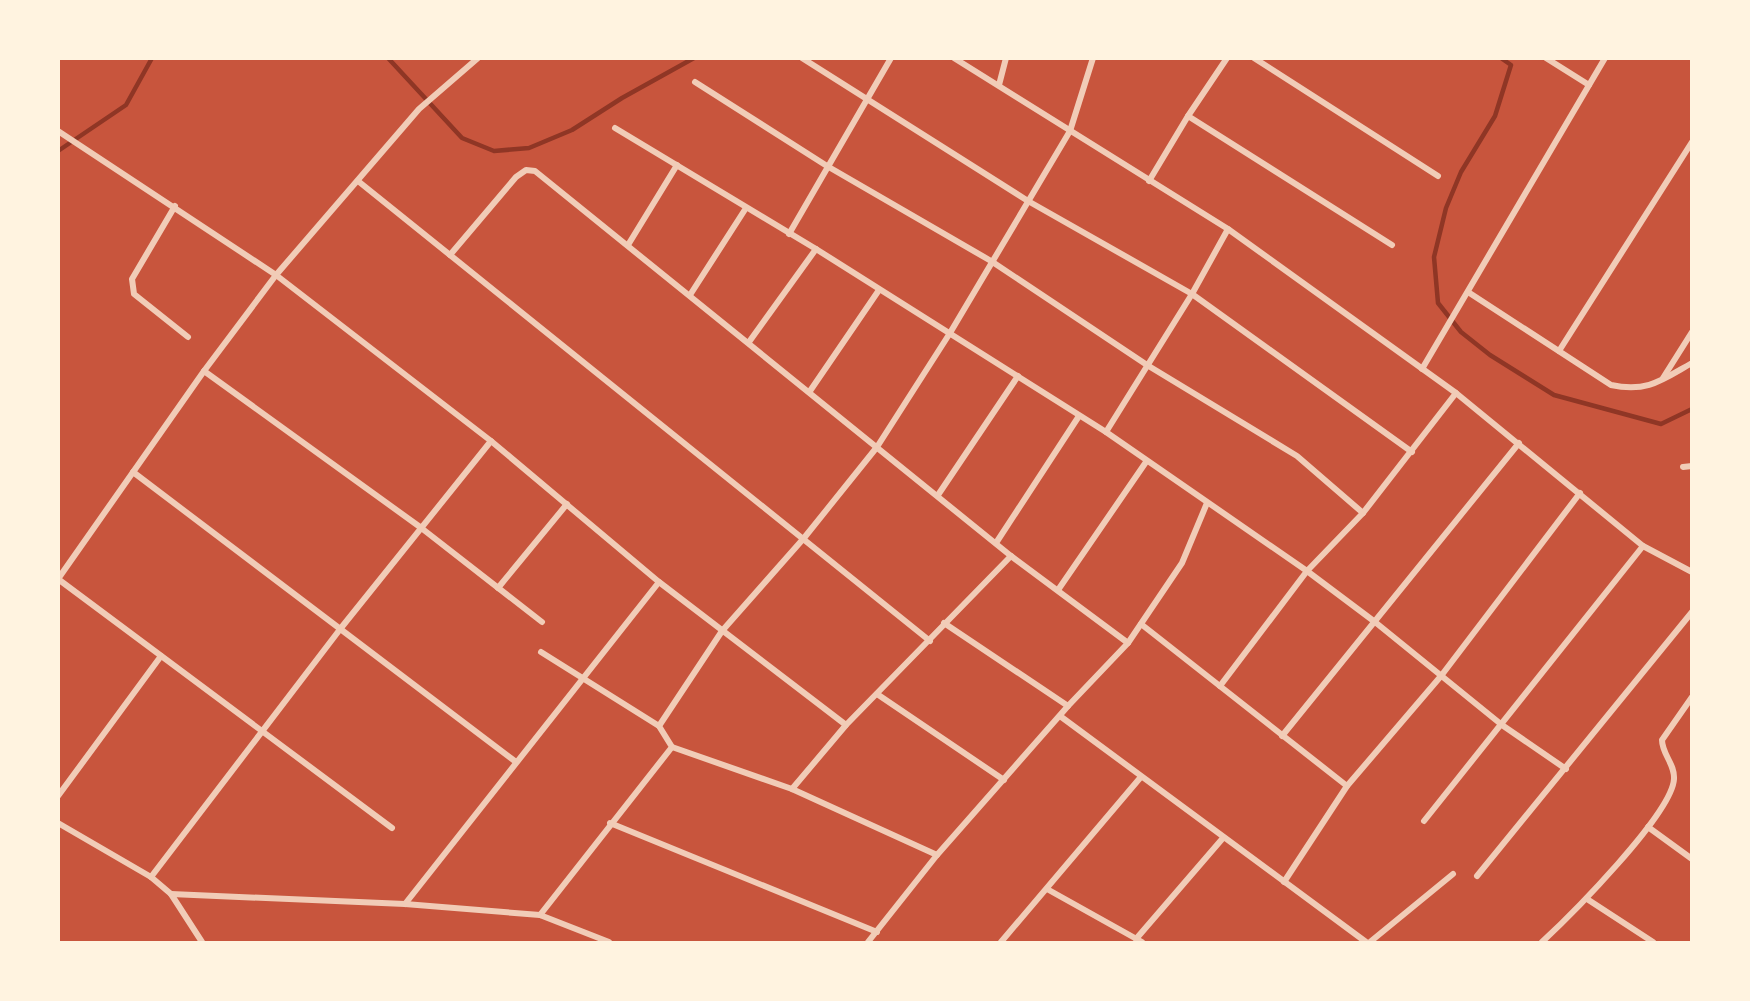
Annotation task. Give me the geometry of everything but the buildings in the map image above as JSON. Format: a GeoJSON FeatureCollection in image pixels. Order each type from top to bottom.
{"type":"FeatureCollection","features":[{"type":"Feature","properties":{"kind":"street"},"geometry":{"type":"LineString","coordinates":[[392,828],[58,579],[204,371],[276,275],[419,110],[478,58]]}},
{"type":"Feature","properties":{"kind":"street"},"geometry":{"type":"LineString","coordinates":[[802,58],[1028,201],[1192,294],[1412,452]]}},
{"type":"Feature","properties":{"kind":"street"},"geometry":{"type":"LineString","coordinates":[[789,234],[891,58]]}},
{"type":"Feature","properties":{"kind":"street"},"geometry":{"type":"LineString","coordinates":[[954,58],[1228,230],[1456,393],[1643,546],[1692,572]]}},
{"type":"Feature","properties":{"kind":"street"},"geometry":{"type":"LineString","coordinates":[[999,86],[1006,58]]}},
{"type":"Feature","properties":{"kind":"street"},"geometry":{"type":"LineString","coordinates":[[659,726],[722,631],[804,538],[876,447],[950,333],[1070,130],[1093,58]]}},
{"type":"Feature","properties":{"kind":"street"},"geometry":{"type":"LineString","coordinates":[[1149,182],[1188,116],[1227,58]]}},
{"type":"Feature","properties":{"kind":"street"},"geometry":{"type":"LineString","coordinates":[[1254,58],[1438,176]]}},
{"type":"Feature","properties":{"kind":"street"},"geometry":{"type":"LineString","coordinates":[[1546,58],[1589,85]]}},
{"type":"Feature","properties":{"kind":"street"},"geometry":{"type":"LineString","coordinates":[[1422,369],[1605,58]]}},
{"type":"Feature","properties":{"kind":"street"},"geometry":{"type":"LineString","coordinates":[[695,82],[827,166],[991,261],[1147,365],[1296,456],[1363,513]]}},
{"type":"Feature","properties":{"kind":"street"},"geometry":{"type":"LineString","coordinates":[[1188,116],[1392,245]]}},
{"type":"Feature","properties":{"kind":"street"},"geometry":{"type":"LineString","coordinates":[[615,128],[816,249],[1106,432],[1146,462],[1307,571],[1376,622],[1502,724],[1566,769]]}},
{"type":"Feature","properties":{"kind":"street"},"geometry":{"type":"LineString","coordinates":[[58,131],[113,169],[175,206],[276,275],[491,441],[659,582],[846,725]]}},
{"type":"Feature","properties":{"kind":"street"},"geometry":{"type":"LineString","coordinates":[[1559,351],[1692,142]]}},
{"type":"Feature","properties":{"kind":"street"},"geometry":{"type":"LineString","coordinates":[[628,245],[677,165]]}},
{"type":"Feature","properties":{"kind":"street"},"geometry":{"type":"LineString","coordinates":[[450,255],[516,177],[526,170],[535,171],[1011,555],[1128,643]]}},
{"type":"Feature","properties":{"kind":"street"},"geometry":{"type":"LineString","coordinates":[[358,181],[930,641]]}},
{"type":"Feature","properties":{"kind":"street"},"geometry":{"type":"LineString","coordinates":[[175,206],[135,273],[131,287],[134,294],[188,337]]}},
{"type":"Feature","properties":{"kind":"street"},"geometry":{"type":"LineString","coordinates":[[690,295],[746,208]]}},
{"type":"Feature","properties":{"kind":"street"},"geometry":{"type":"LineString","coordinates":[[1106,432],[1192,294],[1228,230]]}},
{"type":"Feature","properties":{"kind":"street"},"geometry":{"type":"LineString","coordinates":[[748,342],[816,249]]}},
{"type":"Feature","properties":{"kind":"street"},"geometry":{"type":"LineString","coordinates":[[810,391],[879,290]]}},
{"type":"Feature","properties":{"kind":"street"},"geometry":{"type":"LineString","coordinates":[[1468,292],[1611,386],[1633,390],[1661,381],[1692,363]]}},
{"type":"Feature","properties":{"kind":"street"},"geometry":{"type":"LineString","coordinates":[[1661,381],[1692,333]]}},
{"type":"Feature","properties":{"kind":"street"},"geometry":{"type":"LineString","coordinates":[[204,371],[420,527],[542,622]]}},
{"type":"Feature","properties":{"kind":"street"},"geometry":{"type":"LineString","coordinates":[[938,495],[1018,376]]}},
{"type":"Feature","properties":{"kind":"street"},"geometry":{"type":"LineString","coordinates":[[1220,686],[1307,571],[1363,513],[1456,393]]}},
{"type":"Feature","properties":{"kind":"street"},"geometry":{"type":"LineString","coordinates":[[996,543],[1079,416]]}},
{"type":"Feature","properties":{"kind":"street"},"geometry":{"type":"LineString","coordinates":[[152,877],[341,628],[491,441]]}},
{"type":"Feature","properties":{"kind":"street"},"geometry":{"type":"LineString","coordinates":[[1282,736],[1519,443]]}},
{"type":"Feature","properties":{"kind":"street"},"geometry":{"type":"LineString","coordinates":[[1058,590],[1146,462]]}},
{"type":"Feature","properties":{"kind":"street"},"geometry":{"type":"LineString","coordinates":[[1683,466],[1692,466]]}},
{"type":"Feature","properties":{"kind":"street"},"geometry":{"type":"LineString","coordinates":[[133,472],[516,762]]}},
{"type":"Feature","properties":{"kind":"street"},"geometry":{"type":"LineString","coordinates":[[1284,882],[1347,786],[1441,676],[1580,493]]}},
{"type":"Feature","properties":{"kind":"street"},"geometry":{"type":"LineString","coordinates":[[868,942],[938,855],[1068,706],[1128,643],[1182,563],[1207,503]]}},
{"type":"Feature","properties":{"kind":"street"},"geometry":{"type":"LineString","coordinates":[[498,588],[567,504]]}},
{"type":"Feature","properties":{"kind":"street"},"geometry":{"type":"LineString","coordinates":[[1424,821],[1643,546]]}},
{"type":"Feature","properties":{"kind":"street"},"geometry":{"type":"LineString","coordinates":[[792,789],[846,725],[1011,555]]}},
{"type":"Feature","properties":{"kind":"street"},"geometry":{"type":"LineString","coordinates":[[405,904],[659,582]]}},
{"type":"Feature","properties":{"kind":"street"},"geometry":{"type":"LineString","coordinates":[[1477,876],[1692,612]]}},
{"type":"Feature","properties":{"kind":"street"},"geometry":{"type":"LineString","coordinates":[[944,623],[1068,706]]}},
{"type":"Feature","properties":{"kind":"street"},"geometry":{"type":"LineString","coordinates":[[1141,624],[1347,786]]}},
{"type":"Feature","properties":{"kind":"street"},"geometry":{"type":"LineString","coordinates":[[542,652],[659,726],[672,747],[792,789],[938,855]]}},
{"type":"Feature","properties":{"kind":"street"},"geometry":{"type":"LineString","coordinates":[[58,796],[161,656]]}},
{"type":"Feature","properties":{"kind":"street"},"geometry":{"type":"LineString","coordinates":[[877,694],[1004,780]]}},
{"type":"Feature","properties":{"kind":"street"},"geometry":{"type":"LineString","coordinates":[[1542,942],[1587,899],[1648,827],[1672,789],[1673,769],[1662,746],[1662,740],[1691,698]]}},
{"type":"Feature","properties":{"kind":"street"},"geometry":{"type":"LineString","coordinates":[[1060,717],[1140,778],[1368,942],[1453,874]]}},
{"type":"Feature","properties":{"kind":"street"},"geometry":{"type":"LineString","coordinates":[[540,915],[672,747]]}},
{"type":"Feature","properties":{"kind":"street"},"geometry":{"type":"LineString","coordinates":[[1001,942],[1140,778]]}},
{"type":"Feature","properties":{"kind":"street"},"geometry":{"type":"LineString","coordinates":[[58,823],[152,877],[171,894],[202,942]]}},
{"type":"Feature","properties":{"kind":"street"},"geometry":{"type":"LineString","coordinates":[[610,823],[877,932]]}},
{"type":"Feature","properties":{"kind":"street"},"geometry":{"type":"LineString","coordinates":[[1648,827],[1692,859]]}},
{"type":"Feature","properties":{"kind":"street"},"geometry":{"type":"LineString","coordinates":[[1047,889],[1139,941],[1223,838]]}},
{"type":"Feature","properties":{"kind":"street"},"geometry":{"type":"LineString","coordinates":[[171,894],[405,904],[540,915],[608,942]]}},
{"type":"Feature","properties":{"kind":"street"},"geometry":{"type":"LineString","coordinates":[[1587,899],[1653,942]]}},
{"type":"Feature","properties":{"kind":"waterway"},"geometry":{"type":"LineString","coordinates":[[58,151],[126,105],[152,58]]}},
{"type":"Feature","properties":{"kind":"waterway"},"geometry":{"type":"LineString","coordinates":[[388,58],[462,138],[494,151],[529,148],[572,130],[622,98],[694,58]]}},
{"type":"Feature","properties":{"kind":"waterway"},"geometry":{"type":"LineString","coordinates":[[1501,58],[1511,65],[1495,116],[1461,172],[1446,208],[1434,257],[1438,303],[1461,332],[1490,355],[1554,395],[1661,424],[1692,409]]}}]}
